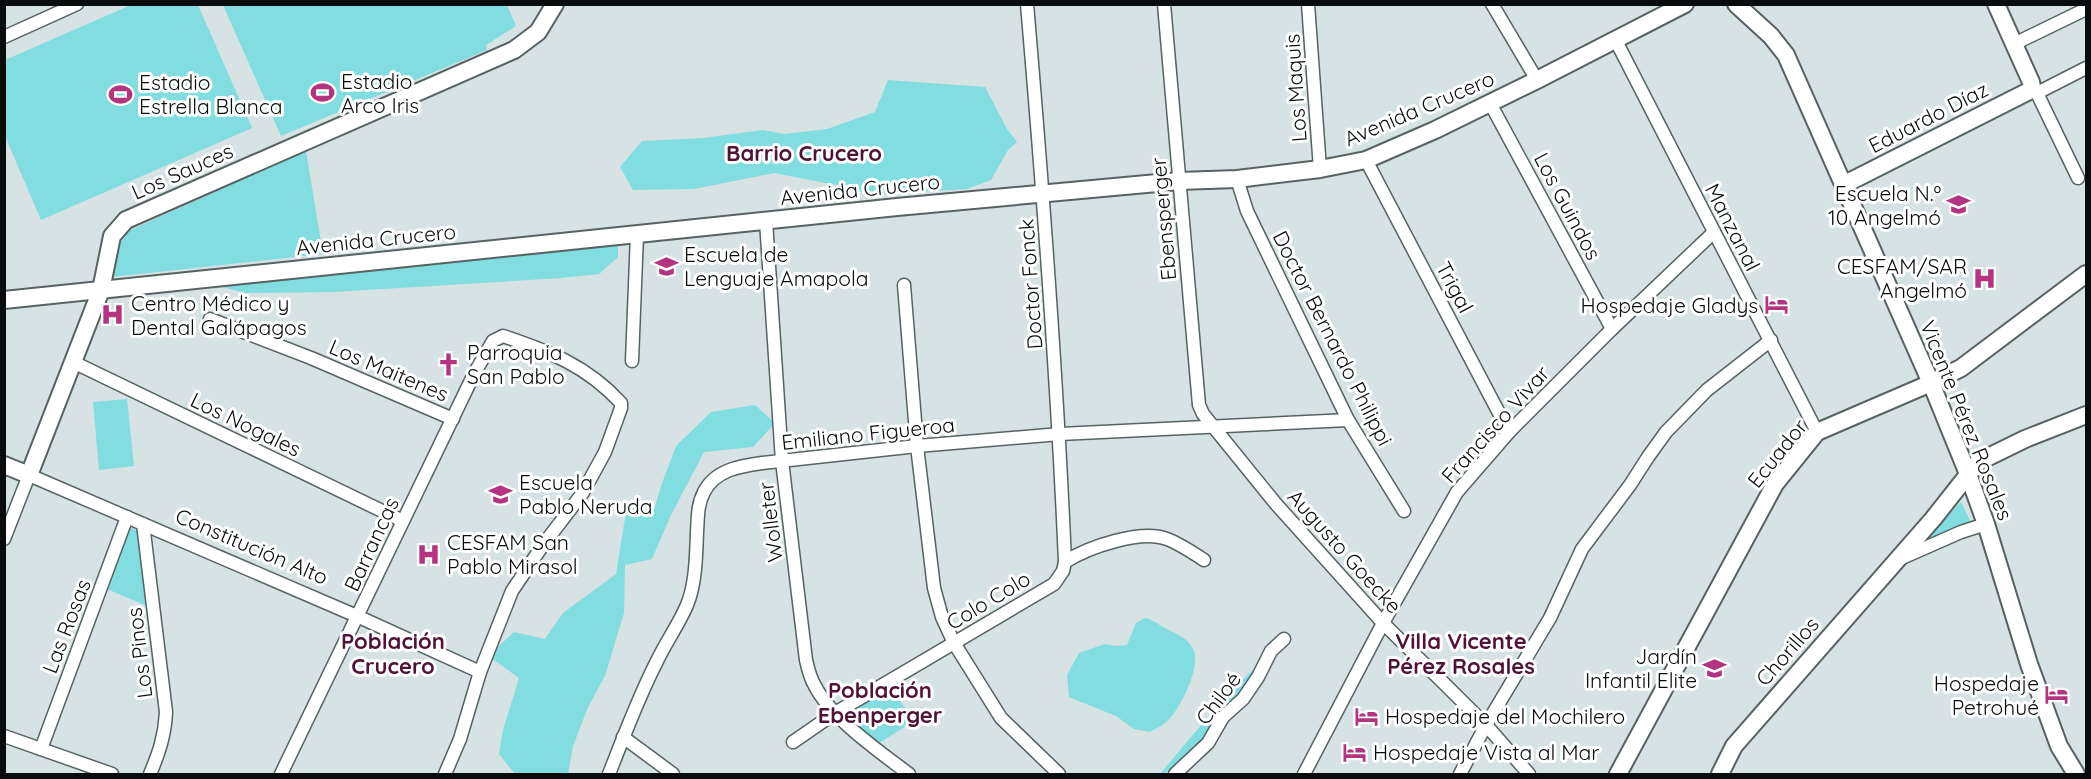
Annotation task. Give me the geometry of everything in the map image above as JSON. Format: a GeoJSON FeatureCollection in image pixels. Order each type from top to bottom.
{"type":"FeatureCollection","features":[{"type":"Feature","properties":{"kind":"main road","name":"Los Sauces"},"geometry":{"type":"LineString","coordinates":[[29,475],[101,290],[112,236],[126,220],[514,50],[537,32],[555,4]]}},
{"type":"Feature","properties":{"kind":"main road","name":"Avenida Crucero"},"geometry":{"type":"LineString","coordinates":[[4,300],[766,221],[1320,169],[1366,160],[1490,103],[1685,4]]}},
{"type":"Feature","properties":{"kind":"main road","name":"Vicente Pérez Rosales"},"geometry":{"type":"LineString","coordinates":[[1736,4],[1771,36],[1786,55],[1931,383],[1986,524],[2029,664],[2059,746],[2076,774]]}},
{"type":"Feature","properties":{"kind":"main road"},"geometry":{"type":"LineString","coordinates":[[1996,4],[2035,90]]}},
{"type":"Feature","properties":{"kind":"main road","name":"Eduardo Díaz"},"geometry":{"type":"LineString","coordinates":[[1843,185],[2035,90]]}},
{"type":"Feature","properties":{"kind":"main road","name":"Ecuador"},"geometry":{"type":"LineString","coordinates":[[1618,774],[1775,484],[1817,432],[1931,383],[1976,359],[2086,274]]}},
{"type":"Feature","properties":{"kind":"main road","name":"Chorillos"},"geometry":{"type":"LineString","coordinates":[[1720,774],[1734,746],[1984,457],[2086,415]]}},
{"type":"Feature","properties":{"kind":"main road","name":"Constitución Alto"},"geometry":{"type":"LineString","coordinates":[[4,465],[29,475]]}},
{"type":"Feature","properties":{"kind":"street"},"geometry":{"type":"LineString","coordinates":[[4,37],[50,10],[77,4]]}},
{"type":"Feature","properties":{"kind":"street","name":"Doctor Fonck"},"geometry":{"type":"LineString","coordinates":[[1027,4],[1044,194],[1060,434],[1065,562]]}},
{"type":"Feature","properties":{"kind":"street","name":"Ebensperger"},"geometry":{"type":"LineString","coordinates":[[1164,4],[1199,405],[1212,426]]}},
{"type":"Feature","properties":{"kind":"street","name":"Los Maquis"},"geometry":{"type":"LineString","coordinates":[[1308,4],[1320,169]]}},
{"type":"Feature","properties":{"kind":"street"},"geometry":{"type":"LineString","coordinates":[[1492,4],[1537,80]]}},
{"type":"Feature","properties":{"kind":"street"},"geometry":{"type":"LineString","coordinates":[[2014,44],[2086,9]]}},
{"type":"Feature","properties":{"kind":"street","name":"Manzanal"},"geometry":{"type":"LineString","coordinates":[[1615,39],[1817,432]]}},
{"type":"Feature","properties":{"kind":"street","name":"Eduardo Díaz"},"geometry":{"type":"LineString","coordinates":[[2035,90],[2086,68]]}},
{"type":"Feature","properties":{"kind":"street"},"geometry":{"type":"LineString","coordinates":[[2035,90],[2078,178]]}},
{"type":"Feature","properties":{"kind":"street","name":"Los Guindos"},"geometry":{"type":"LineString","coordinates":[[1490,103],[1612,329]]}},
{"type":"Feature","properties":{"kind":"street","name":"Trigal"},"geometry":{"type":"LineString","coordinates":[[1366,160],[1509,432]]}},
{"type":"Feature","properties":{"kind":"street","name":"Doctor Bernardo Philippi"},"geometry":{"type":"LineString","coordinates":[[1237,178],[1247,211],[1348,420],[1404,511]]}},
{"type":"Feature","properties":{"kind":"street","name":"Wolleter"},"geometry":{"type":"LineString","coordinates":[[766,221],[782,461],[806,660],[815,687],[835,713],[877,750],[909,774]]}},
{"type":"Feature","properties":{"kind":"street","name":"Francisco Vivar"},"geometry":{"type":"LineString","coordinates":[[1304,774],[1383,623],[1457,492],[1509,432],[1714,232]]}},
{"type":"Feature","properties":{"kind":"street"},"geometry":{"type":"LineString","coordinates":[[632,361],[637,234]]}},
{"type":"Feature","properties":{"kind":"street"},"geometry":{"type":"LineString","coordinates":[[904,285],[917,446],[934,588],[942,617],[954,643],[1001,718],[1059,774]]}},
{"type":"Feature","properties":{"kind":"street","name":"Los Maitenes"},"geometry":{"type":"LineString","coordinates":[[210,319],[311,358],[453,419]]}},
{"type":"Feature","properties":{"kind":"street","name":"Barrancas"},"geometry":{"type":"LineString","coordinates":[[281,774],[486,351],[493,341],[503,336],[559,357],[578,367],[600,382],[621,403],[615,426],[582,494],[512,591],[480,672]]}},
{"type":"Feature","properties":{"kind":"street"},"geometry":{"type":"LineString","coordinates":[[1460,774],[1486,725],[1550,618],[1582,549],[1666,432],[1707,390],[1771,340]]}},
{"type":"Feature","properties":{"kind":"street","name":"Los Nogales"},"geometry":{"type":"LineString","coordinates":[[73,362],[403,521]]}},
{"type":"Feature","properties":{"kind":"street","name":"Emiliano Figueroa"},"geometry":{"type":"LineString","coordinates":[[609,774],[632,712],[657,659],[687,605],[694,574],[698,508],[710,482],[724,473],[745,465],[917,446],[1060,434],[1348,420]]}},
{"type":"Feature","properties":{"kind":"street","name":"Augusto Goecke"},"geometry":{"type":"LineString","coordinates":[[1212,426],[1276,504],[1383,623],[1486,725],[1529,774]]}},
{"type":"Feature","properties":{"kind":"street","name":"Constitución Alto"},"geometry":{"type":"LineString","coordinates":[[29,475],[359,617],[480,672]]}},
{"type":"Feature","properties":{"kind":"street","name":"Los Sauces"},"geometry":{"type":"LineString","coordinates":[[4,539],[29,475]]}},
{"type":"Feature","properties":{"kind":"street","name":"Las Rosas"},"geometry":{"type":"LineString","coordinates":[[41,749],[127,517]]}},
{"type":"Feature","properties":{"kind":"street","name":"Los Pinos"},"geometry":{"type":"LineString","coordinates":[[143,524],[166,712],[165,731],[160,752],[150,774]]}},
{"type":"Feature","properties":{"kind":"street","name":"Chorillos"},"geometry":{"type":"LineString","coordinates":[[1896,561],[1961,532],[1986,524]]}},
{"type":"Feature","properties":{"kind":"street"},"geometry":{"type":"LineString","coordinates":[[1065,562],[1076,555],[1126,539],[1147,535],[1165,538],[1204,560]]}},
{"type":"Feature","properties":{"kind":"street","name":"Colo Colo"},"geometry":{"type":"LineString","coordinates":[[793,742],[835,713],[1054,584],[1064,572],[1065,562]]}},
{"type":"Feature","properties":{"kind":"street","name":"Chiloé"},"geometry":{"type":"LineString","coordinates":[[1175,774],[1208,743],[1223,717],[1243,699],[1258,677],[1271,651],[1284,639]]}},
{"type":"Feature","properties":{"kind":"street"},"geometry":{"type":"LineString","coordinates":[[445,774],[460,739],[480,672]]}},
{"type":"Feature","properties":{"kind":"street"},"geometry":{"type":"LineString","coordinates":[[4,736],[112,774]]}},
{"type":"Feature","properties":{"kind":"street"},"geometry":{"type":"LineString","coordinates":[[623,737],[673,774]]}},
{"type":"Feature","properties":{"kind":"shaded area","name":"Estadio Estrella Blanca"},"geometry":{"type":"Polygon","coordinates":[[[131,5],[198,5],[252,128],[41,220],[5,136],[5,60],[131,5]]]}},
{"type":"Feature","properties":{"kind":"shaded area","name":"Estadio Arco Iris"},"geometry":{"type":"Polygon","coordinates":[[[223,5],[507,5],[516,26],[486,45],[487,50],[281,136],[223,5]]]}},
{"type":"Feature","properties":{"kind":"shaded area"},"geometry":{"type":"Polygon","coordinates":[[[888,80],[985,87],[1007,129],[1017,142],[1008,150],[991,180],[967,189],[872,195],[836,185],[774,173],[694,189],[633,190],[620,167],[642,141],[703,138],[763,130],[784,134],[827,129],[875,112],[888,80]]]}},
{"type":"Feature","properties":{"kind":"shaded area"},"geometry":{"type":"Polygon","coordinates":[[[306,151],[323,254],[112,277],[117,247],[126,232],[306,151]]]}},
{"type":"Feature","properties":{"kind":"shaded area"},"geometry":{"type":"Polygon","coordinates":[[[618,240],[618,257],[599,274],[561,278],[334,292],[245,293],[204,282],[618,240]]]}},
{"type":"Feature","properties":{"kind":"shaded area"},"geometry":{"type":"Polygon","coordinates":[[[127,399],[134,466],[99,470],[93,402],[127,399]]]}},
{"type":"Feature","properties":{"kind":"shaded area"},"geometry":{"type":"Polygon","coordinates":[[[755,405],[775,423],[753,447],[704,452],[671,515],[652,559],[625,565],[624,613],[605,676],[588,707],[573,746],[568,774],[515,774],[499,754],[503,730],[519,678],[488,656],[514,632],[545,639],[563,613],[616,574],[627,506],[653,514],[676,446],[711,412],[755,405]]]}},
{"type":"Feature","properties":{"kind":"shaded area"},"geometry":{"type":"Polygon","coordinates":[[[1961,502],[1971,522],[1935,538],[1930,538],[1930,534],[1961,502]]]}},
{"type":"Feature","properties":{"kind":"shaded area"},"geometry":{"type":"Polygon","coordinates":[[[128,527],[140,531],[149,607],[107,589],[128,527]]]}},
{"type":"Feature","properties":{"kind":"shaded area"},"geometry":{"type":"Polygon","coordinates":[[[1145,618],[1186,640],[1194,651],[1195,659],[1188,689],[1183,699],[1164,723],[1150,732],[1134,729],[1116,716],[1069,697],[1067,675],[1079,653],[1105,644],[1127,645],[1136,623],[1145,618]]]}},
{"type":"Feature","properties":{"kind":"shaded area"},"geometry":{"type":"Polygon","coordinates":[[[1259,664],[1243,693],[1217,726],[1179,764],[1160,774],[1223,699],[1259,664]]]}},
{"type":"Feature","properties":{"kind":"shaded area"},"geometry":{"type":"Polygon","coordinates":[[[890,689],[915,720],[878,744],[859,726],[852,712],[856,707],[890,689]]]}},
{"type":"Feature","properties":{"kind":"place","name":"Estadio Arco Iris"},"geometry":{"type":"Point","coordinates":[323,93]}},
{"type":"Feature","properties":{"kind":"place","name":"Estadio Estrella Blanca"},"geometry":{"type":"Point","coordinates":[121,94]}},
{"type":"Feature","properties":{"kind":"place","name":"Escuela N.º 10 Angelmó"},"geometry":{"type":"Point","coordinates":[1959,205]}},
{"type":"Feature","properties":{"kind":"place","name":"Escuela de Lenguaje Amapola"},"geometry":{"type":"Point","coordinates":[666,266]}},
{"type":"Feature","properties":{"kind":"place","name":"CESFAM/SAR Angelmó"},"geometry":{"type":"Point","coordinates":[1985,278]}},
{"type":"Feature","properties":{"kind":"place","name":"Hospedaje Gladys"},"geometry":{"type":"Point","coordinates":[1776,305]}},
{"type":"Feature","properties":{"kind":"place","name":"Centro Médico y Dental Galápagos"},"geometry":{"type":"Point","coordinates":[113,315]}},
{"type":"Feature","properties":{"kind":"place","name":"Parroquia San Pablo"},"geometry":{"type":"Point","coordinates":[449,364]}},
{"type":"Feature","properties":{"kind":"place","name":"Escuela Pablo Neruda"},"geometry":{"type":"Point","coordinates":[501,494]}},
{"type":"Feature","properties":{"kind":"place","name":"CESFAM San Pablo Mirasol"},"geometry":{"type":"Point","coordinates":[429,554]}},
{"type":"Feature","properties":{"kind":"place","name":"Jardín Infantil Elite"},"geometry":{"type":"Point","coordinates":[1715,668]}},
{"type":"Feature","properties":{"kind":"place","name":"Hospedaje Petrohué"},"geometry":{"type":"Point","coordinates":[2057,695]}},
{"type":"Feature","properties":{"kind":"place","name":"Hospedaje del Mochilero"},"geometry":{"type":"Point","coordinates":[1367,716]}},
{"type":"Feature","properties":{"kind":"place","name":"Hospedaje Vista al Mar"},"geometry":{"type":"Point","coordinates":[1355,752]}},
{"type":"Feature","properties":{"kind":"district","name":"Barrio Crucero"},"geometry":{"type":"Point","coordinates":[804,153]}},
{"type":"Feature","properties":{"kind":"district","name":"Población Crucero"},"geometry":{"type":"Point","coordinates":[393,654]}},
{"type":"Feature","properties":{"kind":"district","name":"Villa Vicente Pérez Rosales"},"geometry":{"type":"Point","coordinates":[1461,654]}},
{"type":"Feature","properties":{"kind":"district","name":"Población Ebenperger"},"geometry":{"type":"Point","coordinates":[880,702]}}]}
